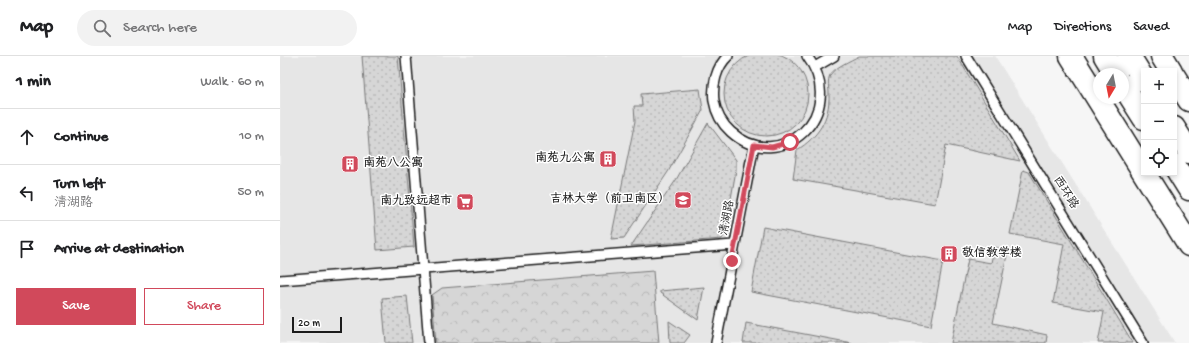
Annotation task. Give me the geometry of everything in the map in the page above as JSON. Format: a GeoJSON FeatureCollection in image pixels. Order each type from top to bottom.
{"type":"FeatureCollection","features":[{"type":"Feature","properties":{"kind":"street"},"geometry":{"type":"LineString","coordinates":[[1071,56],[1141,168]]}},
{"type":"Feature","properties":{"kind":"street"},"geometry":{"type":"LineString","coordinates":[[1105,56],[1112,68]]}},
{"type":"Feature","properties":{"kind":"street"},"geometry":{"type":"LineString","coordinates":[[1129,56],[1141,75]]}},
{"type":"Feature","properties":{"kind":"street"},"geometry":{"type":"LineString","coordinates":[[1162,56],[1169,68]]}},
{"type":"Feature","properties":{"kind":"street"},"geometry":{"type":"LineString","coordinates":[[1177,81],[1189,100]]}},
{"type":"Feature","properties":{"kind":"street"},"geometry":{"type":"LineString","coordinates":[[1129,94],[1141,113]]}},
{"type":"Feature","properties":{"kind":"street"},"geometry":{"type":"LineString","coordinates":[[1177,133],[1189,152]]}},
{"type":"Feature","properties":{"kind":"street"},"geometry":{"type":"LineString","coordinates":[[1177,170],[1189,189]]}},
{"type":"Feature","properties":{"kind":"street"},"geometry":{"type":"LineString","coordinates":[[1146,176],[1189,245]]}},
{"type":"Feature","properties":{"kind":"lane"},"geometry":{"type":"LineString","coordinates":[[406,56],[429,343]]}},
{"type":"Feature","properties":{"kind":"lane"},"geometry":{"type":"LineString","coordinates":[[728,56],[716,74],[713,92],[716,110],[724,126],[738,138],[754,145],[772,147],[790,142],[804,132],[815,118],[821,102],[821,84],[815,67],[807,56]]}},
{"type":"Feature","properties":{"kind":"lane"},"geometry":{"type":"LineString","coordinates":[[815,67],[834,56]]}},
{"type":"Feature","properties":{"kind":"lane","name":"西环路"},"geometry":{"type":"LineString","coordinates":[[966,56],[1143,343]]}},
{"type":"Feature","properties":{"kind":"lane","name":"清湖路"},"geometry":{"type":"LineString","coordinates":[[716,343],[754,145]]}},
{"type":"Feature","properties":{"kind":"lane"},"geometry":{"type":"LineString","coordinates":[[280,280],[734,245]]}},
{"type":"Feature","properties":{"kind":"shaded area","name":"吉林大学（前卫南区）"},"geometry":{"type":"Polygon","coordinates":[[[280,56],[995,56],[1175,343],[280,343],[280,56]]]}},
{"type":"Feature","properties":{"kind":"green space"},"geometry":{"type":"Polygon","coordinates":[[[766,52],[774,53],[789,59],[801,71],[807,86],[807,102],[801,117],[789,129],[774,135],[766,136],[758,135],[743,129],[731,117],[725,102],[724,94],[725,86],[731,71],[743,59],[758,53],[766,52]]]}},
{"type":"Feature","properties":{"kind":"green space"},"geometry":{"type":"Polygon","coordinates":[[[362,56],[398,56],[414,247],[377,250],[362,56]]]}},
{"type":"Feature","properties":{"kind":"green space"},"geometry":{"type":"Polygon","coordinates":[[[859,56],[957,56],[1020,161],[946,145],[935,204],[793,179],[797,150],[817,133],[825,119],[829,103],[828,82],[830,75],[839,67],[859,56]]]}},
{"type":"Feature","properties":{"kind":"green space"},"geometry":{"type":"Polygon","coordinates":[[[700,89],[703,110],[668,172],[624,238],[611,239],[635,121],[634,106],[642,106],[641,94],[700,89]]]}},
{"type":"Feature","properties":{"kind":"green space"},"geometry":{"type":"Polygon","coordinates":[[[708,123],[736,160],[736,170],[725,233],[722,239],[631,246],[676,180],[708,123]]]}},
{"type":"Feature","properties":{"kind":"green space"},"geometry":{"type":"Polygon","coordinates":[[[1023,170],[1029,172],[1133,343],[1098,343],[1104,312],[1053,303],[1064,244],[1010,234],[1023,170]]]}},
{"type":"Feature","properties":{"kind":"green space"},"geometry":{"type":"Polygon","coordinates":[[[763,227],[943,261],[931,326],[751,292],[763,227]]]}},
{"type":"Feature","properties":{"kind":"green space"},"geometry":{"type":"Polygon","coordinates":[[[994,247],[1008,250],[993,323],[1047,335],[1046,343],[951,343],[968,259],[991,263],[994,247]]]}},
{"type":"Feature","properties":{"kind":"green space"},"geometry":{"type":"Polygon","coordinates":[[[653,271],[659,343],[436,343],[432,295],[442,288],[653,271]]]}},
{"type":"Feature","properties":{"kind":"green space"},"geometry":{"type":"Polygon","coordinates":[[[704,287],[698,320],[660,293],[660,291],[704,287]]]}},
{"type":"Feature","properties":{"kind":"green space"},"geometry":{"type":"Polygon","coordinates":[[[407,296],[412,343],[386,343],[382,298],[407,296]]]}},
{"type":"Feature","properties":{"kind":"green space"},"geometry":{"type":"Polygon","coordinates":[[[669,321],[690,335],[684,343],[670,343],[669,321]]]}},
{"type":"Feature","properties":{"kind":"green space"},"geometry":{"type":"Polygon","coordinates":[[[746,323],[852,343],[743,343],[746,323]]]}},
{"type":"Feature","properties":{"kind":"place","name":"南苑九公寓"},"geometry":{"type":"Point","coordinates":[608,159]}},
{"type":"Feature","properties":{"kind":"place","name":"南苑八公寓"},"geometry":{"type":"Point","coordinates":[350,164]}},
{"type":"Feature","properties":{"kind":"place","name":"吉林大学（前卫南区）"},"geometry":{"type":"Point","coordinates":[683,200]}},
{"type":"Feature","properties":{"kind":"place","name":"南九致远超市"},"geometry":{"type":"Point","coordinates":[465,202]}},
{"type":"Feature","properties":{"kind":"place","name":"敬信教学楼"},"geometry":{"type":"Point","coordinates":[949,254]}},
{"type":"Feature","properties":{"kind":"route"},"geometry":{"type":"LineString","coordinates":[[732,261],[754,145],[772,147],[790,142]]}}]}
